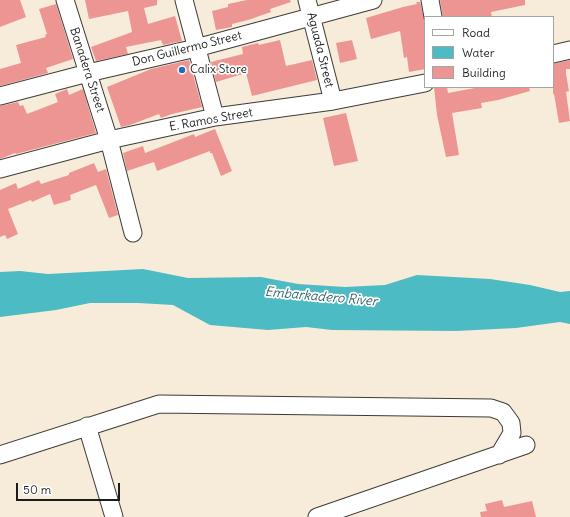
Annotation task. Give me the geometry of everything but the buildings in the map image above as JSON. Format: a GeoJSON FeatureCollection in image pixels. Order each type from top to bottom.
{"type":"FeatureCollection","features":[{"type":"Feature","properties":{"kind":"street","name":"Banadera Street"},"geometry":{"type":"LineString","coordinates":[[65,0],[109,140],[133,234]]}},
{"type":"Feature","properties":{"kind":"street"},"geometry":{"type":"LineString","coordinates":[[184,0],[215,117]]}},
{"type":"Feature","properties":{"kind":"street","name":"Aguada Street"},"geometry":{"type":"LineString","coordinates":[[307,0],[333,101]]}},
{"type":"Feature","properties":{"kind":"street","name":"Don Guillermo Street"},"geometry":{"type":"LineString","coordinates":[[0,96],[88,73],[196,48],[373,0]]}},
{"type":"Feature","properties":{"kind":"street"},"geometry":{"type":"LineString","coordinates":[[430,0],[433,16]]}},
{"type":"Feature","properties":{"kind":"street"},"geometry":{"type":"LineString","coordinates":[[554,54],[570,50]]}},
{"type":"Feature","properties":{"kind":"street","name":"E. Ramos Street"},"geometry":{"type":"LineString","coordinates":[[0,169],[109,140],[215,117],[333,101],[424,83]]}},
{"type":"Feature","properties":{"kind":"street"},"geometry":{"type":"LineString","coordinates":[[0,455],[159,404],[491,408],[503,412],[511,423],[512,433],[499,455]]}},
{"type":"Feature","properties":{"kind":"street"},"geometry":{"type":"LineString","coordinates":[[87,426],[114,517]]}},
{"type":"Feature","properties":{"kind":"street"},"geometry":{"type":"LineString","coordinates":[[317,517],[526,445]]}},
{"type":"Feature","properties":{"kind":"water","name":"Embarkadero River"},"geometry":{"type":"Polygon","coordinates":[[[143,269],[188,278],[261,277],[298,284],[345,287],[385,285],[417,275],[490,279],[530,285],[560,292],[570,291],[570,324],[560,322],[516,328],[456,331],[332,330],[306,327],[268,330],[210,325],[173,305],[138,303],[90,303],[56,310],[0,317],[0,272],[20,271],[48,274],[143,269]]]}},
{"type":"Feature","properties":{"kind":"place","name":"Calix Store"},"geometry":{"type":"Point","coordinates":[182,70]}}]}
